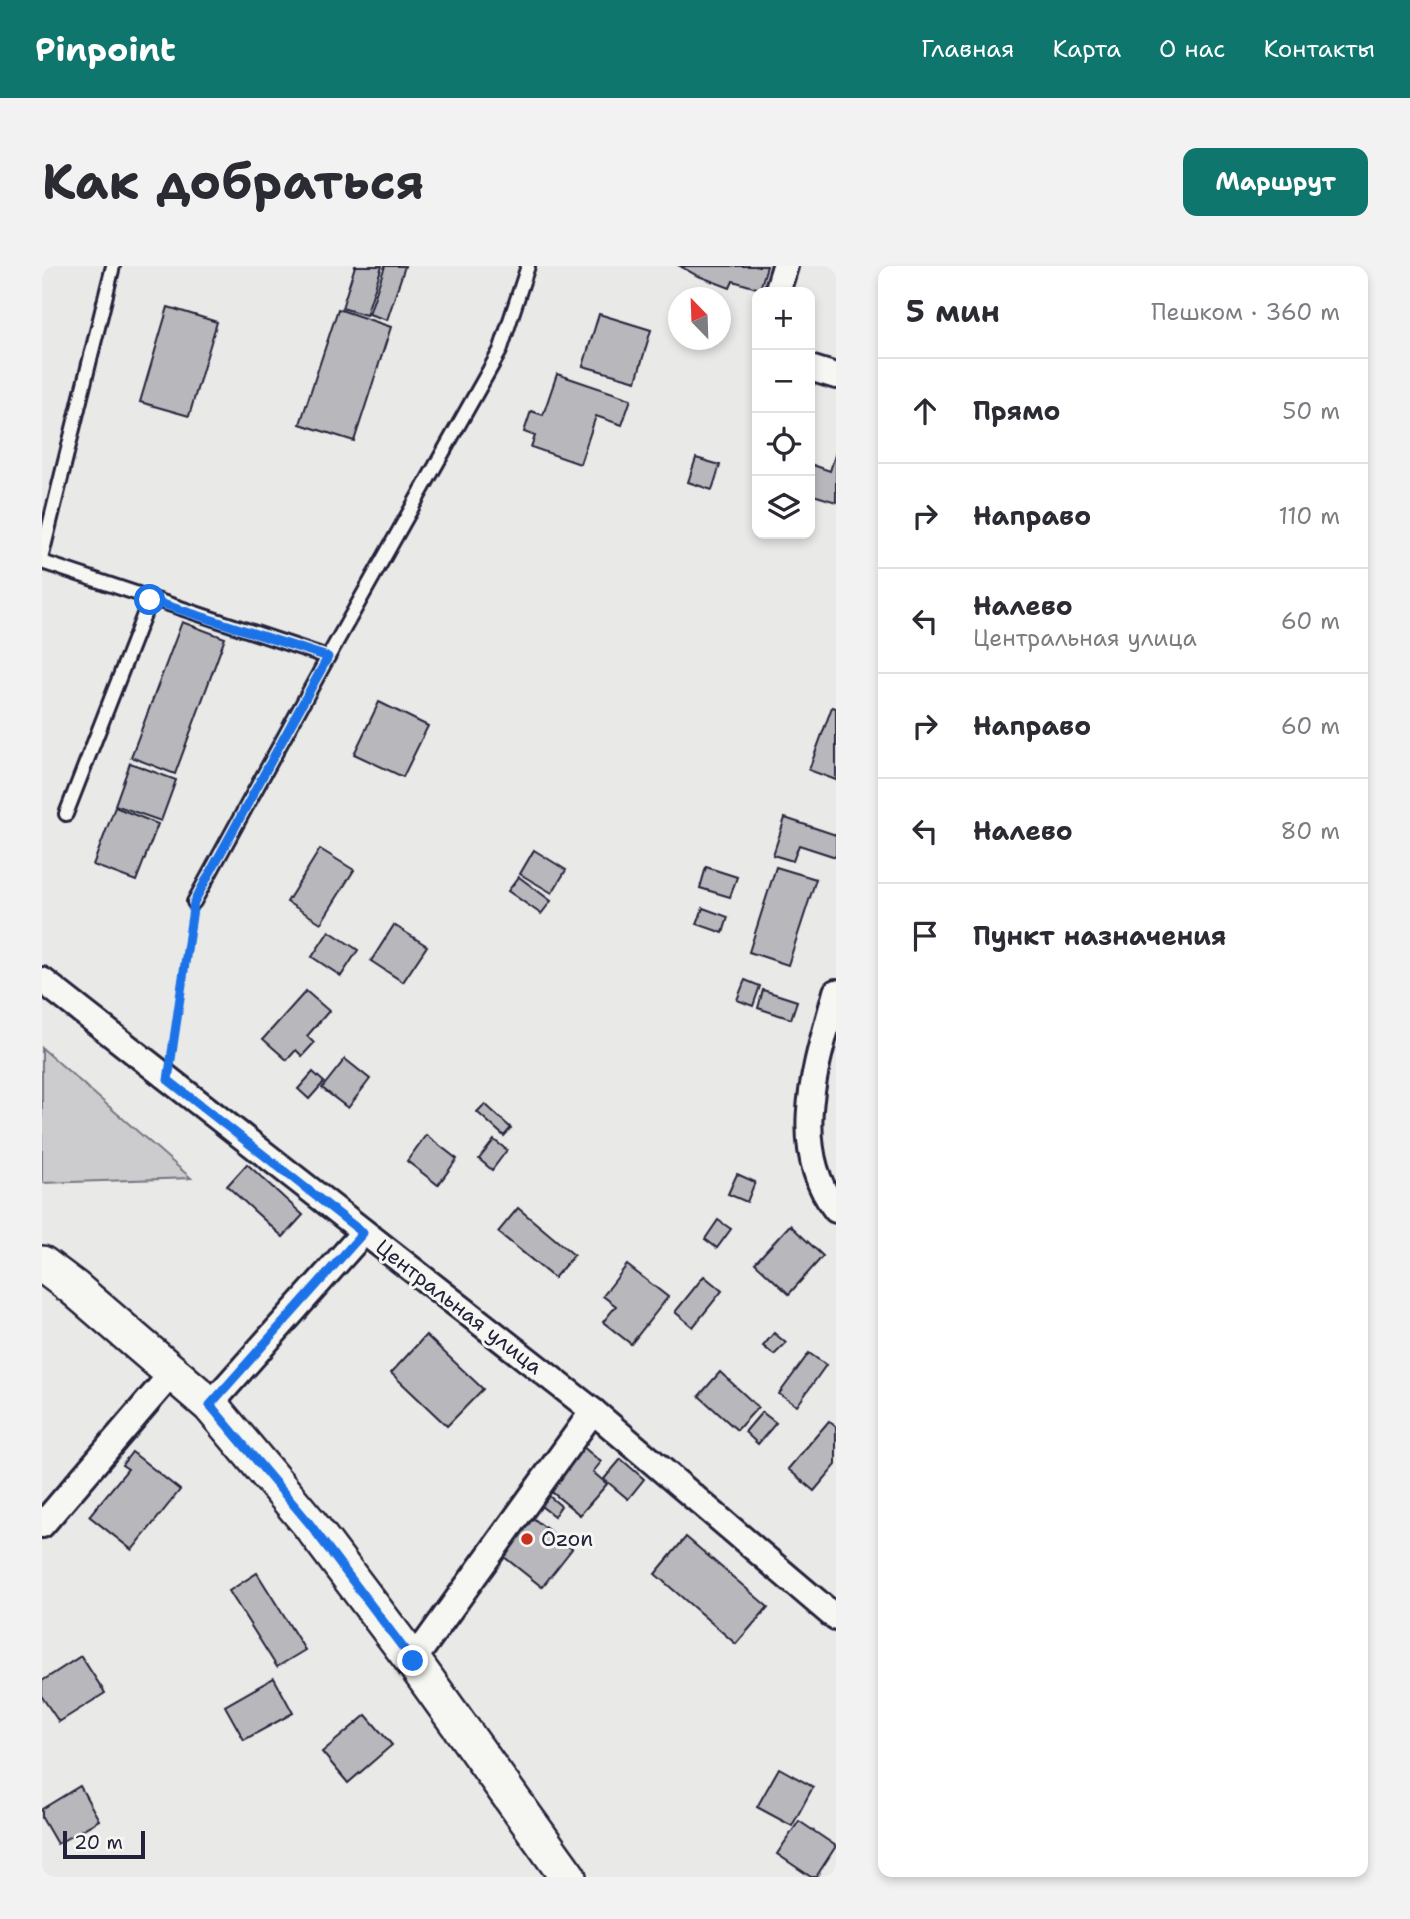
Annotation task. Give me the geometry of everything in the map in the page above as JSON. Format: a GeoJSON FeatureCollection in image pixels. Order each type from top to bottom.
{"type":"FeatureCollection","features":[{"type":"Feature","properties":{"kind":"main road"},"geometry":{"type":"LineString","coordinates":[[42,1264],[173,1371],[210,1405],[309,1523],[413,1661],[568,1877]]}},
{"type":"Feature","properties":{"kind":"street"},"geometry":{"type":"LineString","coordinates":[[779,287],[785,266]]}},
{"type":"Feature","properties":{"kind":"street"},"geometry":{"type":"LineString","coordinates":[[815,370],[836,376]]}},
{"type":"Feature","properties":{"kind":"street","name":"Центральная улица"},"geometry":{"type":"LineString","coordinates":[[42,980],[593,1411],[836,1618]]}},
{"type":"Feature","properties":{"kind":"street"},"geometry":{"type":"LineString","coordinates":[[830,1202],[810,1153],[809,1115],[822,1045],[836,992]]}},
{"type":"Feature","properties":{"kind":"street"},"geometry":{"type":"LineString","coordinates":[[210,1405],[363,1233]]}},
{"type":"Feature","properties":{"kind":"street"},"geometry":{"type":"LineString","coordinates":[[42,1525],[173,1371]]}},
{"type":"Feature","properties":{"kind":"street"},"geometry":{"type":"LineString","coordinates":[[413,1661],[593,1411]]}},
{"type":"Feature","properties":{"kind":"lane"},"geometry":{"type":"LineString","coordinates":[[42,555],[113,266]]}},
{"type":"Feature","properties":{"kind":"lane"},"geometry":{"type":"LineString","coordinates":[[194,902],[500,351],[528,266]]}},
{"type":"Feature","properties":{"kind":"lane"},"geometry":{"type":"LineString","coordinates":[[42,562],[328,657]]}},
{"type":"Feature","properties":{"kind":"lane"},"geometry":{"type":"LineString","coordinates":[[65,814],[150,600]]}},
{"type":"Feature","properties":{"kind":"path"},"geometry":{"type":"LineString","coordinates":[[168,1080],[194,902]]}},
{"type":"Feature","properties":{"kind":"shaded area"},"geometry":{"type":"Polygon","coordinates":[[[42,1048],[191,1178],[42,1183],[42,1048]]]}},
{"type":"Feature","properties":{"kind":"building"},"geometry":{"type":"Polygon","coordinates":[[[355,266],[382,266],[366,315],[342,308],[355,266]]]}},
{"type":"Feature","properties":{"kind":"building"},"geometry":{"type":"Polygon","coordinates":[[[385,266],[405,266],[387,320],[369,314],[385,266]]]}},
{"type":"Feature","properties":{"kind":"building"},"geometry":{"type":"Polygon","coordinates":[[[680,266],[767,266],[761,287],[733,281],[730,287],[727,287],[680,266]]]}},
{"type":"Feature","properties":{"kind":"building"},"geometry":{"type":"Polygon","coordinates":[[[168,307],[217,322],[189,416],[140,402],[168,307]]]}},
{"type":"Feature","properties":{"kind":"building"},"geometry":{"type":"Polygon","coordinates":[[[338,309],[391,327],[354,441],[300,424],[338,309]]]}},
{"type":"Feature","properties":{"kind":"building"},"geometry":{"type":"Polygon","coordinates":[[[599,314],[651,330],[636,381],[583,366],[599,314]]]}},
{"type":"Feature","properties":{"kind":"building"},"geometry":{"type":"Polygon","coordinates":[[[557,374],[631,399],[622,425],[596,416],[580,464],[531,447],[535,436],[524,432],[531,411],[543,415],[557,374]]]}},
{"type":"Feature","properties":{"kind":"building"},"geometry":{"type":"Polygon","coordinates":[[[836,452],[836,502],[815,496],[815,466],[830,471],[836,452]]]}},
{"type":"Feature","properties":{"kind":"building"},"geometry":{"type":"Polygon","coordinates":[[[696,458],[720,465],[712,490],[688,482],[696,458]]]}},
{"type":"Feature","properties":{"kind":"building"},"geometry":{"type":"Polygon","coordinates":[[[182,622],[225,638],[175,774],[131,757],[182,622]]]}},
{"type":"Feature","properties":{"kind":"building"},"geometry":{"type":"Polygon","coordinates":[[[379,702],[428,726],[403,777],[354,754],[379,702]]]}},
{"type":"Feature","properties":{"kind":"building"},"geometry":{"type":"Polygon","coordinates":[[[832,707],[836,708],[836,780],[809,770],[832,707]]]}},
{"type":"Feature","properties":{"kind":"building"},"geometry":{"type":"Polygon","coordinates":[[[130,763],[176,780],[161,821],[115,805],[130,763]]]}},
{"type":"Feature","properties":{"kind":"building"},"geometry":{"type":"Polygon","coordinates":[[[115,807],[158,824],[136,881],[93,865],[115,807]]]}},
{"type":"Feature","properties":{"kind":"building"},"geometry":{"type":"Polygon","coordinates":[[[785,818],[836,835],[836,857],[799,845],[793,861],[773,855],[785,818]]]}},
{"type":"Feature","properties":{"kind":"building"},"geometry":{"type":"Polygon","coordinates":[[[320,849],[354,870],[321,923],[287,902],[320,849]]]}},
{"type":"Feature","properties":{"kind":"building"},"geometry":{"type":"Polygon","coordinates":[[[534,850],[566,870],[552,893],[520,874],[534,850]]]}},
{"type":"Feature","properties":{"kind":"building"},"geometry":{"type":"Polygon","coordinates":[[[706,867],[737,877],[730,897],[700,888],[706,867]]]}},
{"type":"Feature","properties":{"kind":"building"},"geometry":{"type":"Polygon","coordinates":[[[776,867],[816,879],[788,965],[749,952],[776,867]]]}},
{"type":"Feature","properties":{"kind":"building"},"geometry":{"type":"Polygon","coordinates":[[[519,877],[551,901],[541,914],[508,891],[519,877]]]}},
{"type":"Feature","properties":{"kind":"building"},"geometry":{"type":"Polygon","coordinates":[[[703,908],[728,917],[723,933],[697,924],[703,908]]]}},
{"type":"Feature","properties":{"kind":"building"},"geometry":{"type":"Polygon","coordinates":[[[394,925],[427,946],[403,982],[371,961],[394,925]]]}},
{"type":"Feature","properties":{"kind":"building"},"geometry":{"type":"Polygon","coordinates":[[[329,931],[358,950],[341,976],[312,957],[329,931]]]}},
{"type":"Feature","properties":{"kind":"building"},"geometry":{"type":"Polygon","coordinates":[[[745,980],[760,986],[753,1006],[737,1000],[745,980]]]}},
{"type":"Feature","properties":{"kind":"building"},"geometry":{"type":"Polygon","coordinates":[[[763,990],[797,1001],[791,1019],[758,1008],[763,990]]]}},
{"type":"Feature","properties":{"kind":"building"},"geometry":{"type":"Polygon","coordinates":[[[306,991],[329,1011],[307,1036],[314,1043],[302,1056],[296,1050],[287,1060],[263,1039],[306,991]]]}},
{"type":"Feature","properties":{"kind":"building"},"geometry":{"type":"Polygon","coordinates":[[[345,1059],[370,1079],[348,1108],[322,1088],[345,1059]]]}},
{"type":"Feature","properties":{"kind":"building"},"geometry":{"type":"Polygon","coordinates":[[[313,1072],[324,1082],[309,1099],[298,1089],[313,1072]]]}},
{"type":"Feature","properties":{"kind":"building"},"geometry":{"type":"Polygon","coordinates":[[[485,1104],[511,1128],[504,1136],[477,1112],[485,1104]]]}},
{"type":"Feature","properties":{"kind":"building"},"geometry":{"type":"Polygon","coordinates":[[[426,1135],[457,1159],[438,1185],[407,1161],[426,1135]]]}},
{"type":"Feature","properties":{"kind":"building"},"geometry":{"type":"Polygon","coordinates":[[[494,1140],[507,1150],[492,1170],[479,1159],[494,1140]]]}},
{"type":"Feature","properties":{"kind":"building"},"geometry":{"type":"Polygon","coordinates":[[[247,1164],[303,1215],[283,1237],[227,1186],[247,1164]]]}},
{"type":"Feature","properties":{"kind":"building"},"geometry":{"type":"Polygon","coordinates":[[[737,1174],[755,1182],[747,1202],[728,1194],[737,1174]]]}},
{"type":"Feature","properties":{"kind":"building"},"geometry":{"type":"Polygon","coordinates":[[[518,1208],[574,1255],[554,1278],[498,1232],[518,1208]]]}},
{"type":"Feature","properties":{"kind":"building"},"geometry":{"type":"Polygon","coordinates":[[[718,1220],[731,1229],[717,1248],[705,1239],[718,1220]]]}},
{"type":"Feature","properties":{"kind":"building"},"geometry":{"type":"Polygon","coordinates":[[[790,1225],[823,1256],[789,1294],[755,1263],[790,1225]]]}},
{"type":"Feature","properties":{"kind":"building"},"geometry":{"type":"Polygon","coordinates":[[[627,1265],[668,1297],[631,1344],[603,1322],[616,1306],[603,1296],[627,1265]]]}},
{"type":"Feature","properties":{"kind":"building"},"geometry":{"type":"Polygon","coordinates":[[[704,1276],[722,1291],[693,1327],[675,1312],[704,1276]]]}},
{"type":"Feature","properties":{"kind":"building"},"geometry":{"type":"Polygon","coordinates":[[[774,1333],[786,1343],[774,1355],[763,1346],[774,1333]]]}},
{"type":"Feature","properties":{"kind":"building"},"geometry":{"type":"Polygon","coordinates":[[[426,1335],[483,1389],[447,1426],[391,1373],[426,1335]]]}},
{"type":"Feature","properties":{"kind":"building"},"geometry":{"type":"Polygon","coordinates":[[[809,1353],[826,1365],[797,1406],[779,1394],[809,1353]]]}},
{"type":"Feature","properties":{"kind":"building"},"geometry":{"type":"Polygon","coordinates":[[[720,1372],[758,1407],[737,1430],[699,1396],[720,1372]]]}},
{"type":"Feature","properties":{"kind":"building"},"geometry":{"type":"Polygon","coordinates":[[[762,1412],[776,1423],[758,1444],[745,1432],[762,1412]]]}},
{"type":"Feature","properties":{"kind":"building"},"geometry":{"type":"Polygon","coordinates":[[[829,1421],[836,1427],[836,1465],[814,1491],[788,1469],[829,1421]]]}},
{"type":"Feature","properties":{"kind":"building"},"geometry":{"type":"Polygon","coordinates":[[[582,1446],[601,1462],[593,1472],[607,1484],[580,1515],[547,1488],[582,1446]]]}},
{"type":"Feature","properties":{"kind":"building"},"geometry":{"type":"Polygon","coordinates":[[[132,1452],[180,1490],[132,1550],[89,1516],[128,1469],[122,1465],[132,1452]]]}},
{"type":"Feature","properties":{"kind":"building"},"geometry":{"type":"Polygon","coordinates":[[[621,1459],[644,1479],[628,1499],[604,1479],[621,1459]]]}},
{"type":"Feature","properties":{"kind":"building"},"geometry":{"type":"Polygon","coordinates":[[[549,1496],[561,1506],[554,1516],[541,1506],[549,1496]]]}},
{"type":"Feature","properties":{"kind":"building"},"geometry":{"type":"Polygon","coordinates":[[[533,1518],[572,1549],[542,1587],[503,1556],[533,1518]]]}},
{"type":"Feature","properties":{"kind":"building"},"geometry":{"type":"Polygon","coordinates":[[[686,1537],[768,1607],[736,1644],[655,1574],[686,1537]]]}},
{"type":"Feature","properties":{"kind":"building"},"geometry":{"type":"Polygon","coordinates":[[[257,1573],[305,1650],[277,1667],[229,1591],[257,1573]]]}},
{"type":"Feature","properties":{"kind":"building"},"geometry":{"type":"Polygon","coordinates":[[[81,1656],[105,1693],[59,1722],[42,1697],[42,1681],[81,1656]]]}},
{"type":"Feature","properties":{"kind":"building"},"geometry":{"type":"Polygon","coordinates":[[[274,1678],[293,1713],[244,1740],[225,1706],[274,1678]]]}},
{"type":"Feature","properties":{"kind":"building"},"geometry":{"type":"Polygon","coordinates":[[[366,1715],[392,1745],[348,1783],[322,1752],[366,1715]]]}},
{"type":"Feature","properties":{"kind":"building"},"geometry":{"type":"Polygon","coordinates":[[[779,1768],[813,1787],[792,1826],[757,1807],[779,1768]]]}},
{"type":"Feature","properties":{"kind":"building"},"geometry":{"type":"Polygon","coordinates":[[[80,1786],[99,1820],[57,1844],[42,1818],[42,1809],[80,1786]]]}},
{"type":"Feature","properties":{"kind":"building"},"geometry":{"type":"Polygon","coordinates":[[[799,1821],[836,1846],[816,1877],[811,1877],[777,1854],[799,1821]]]}},
{"type":"Feature","properties":{"kind":"place","name":"Ozon"},"geometry":{"type":"Point","coordinates":[527,1539]}},
{"type":"Feature","properties":{"kind":"route"},"geometry":{"type":"LineString","coordinates":[[150,600],[328,657],[194,902],[168,1080],[363,1233],[210,1405],[309,1523],[413,1661]]}}]}
